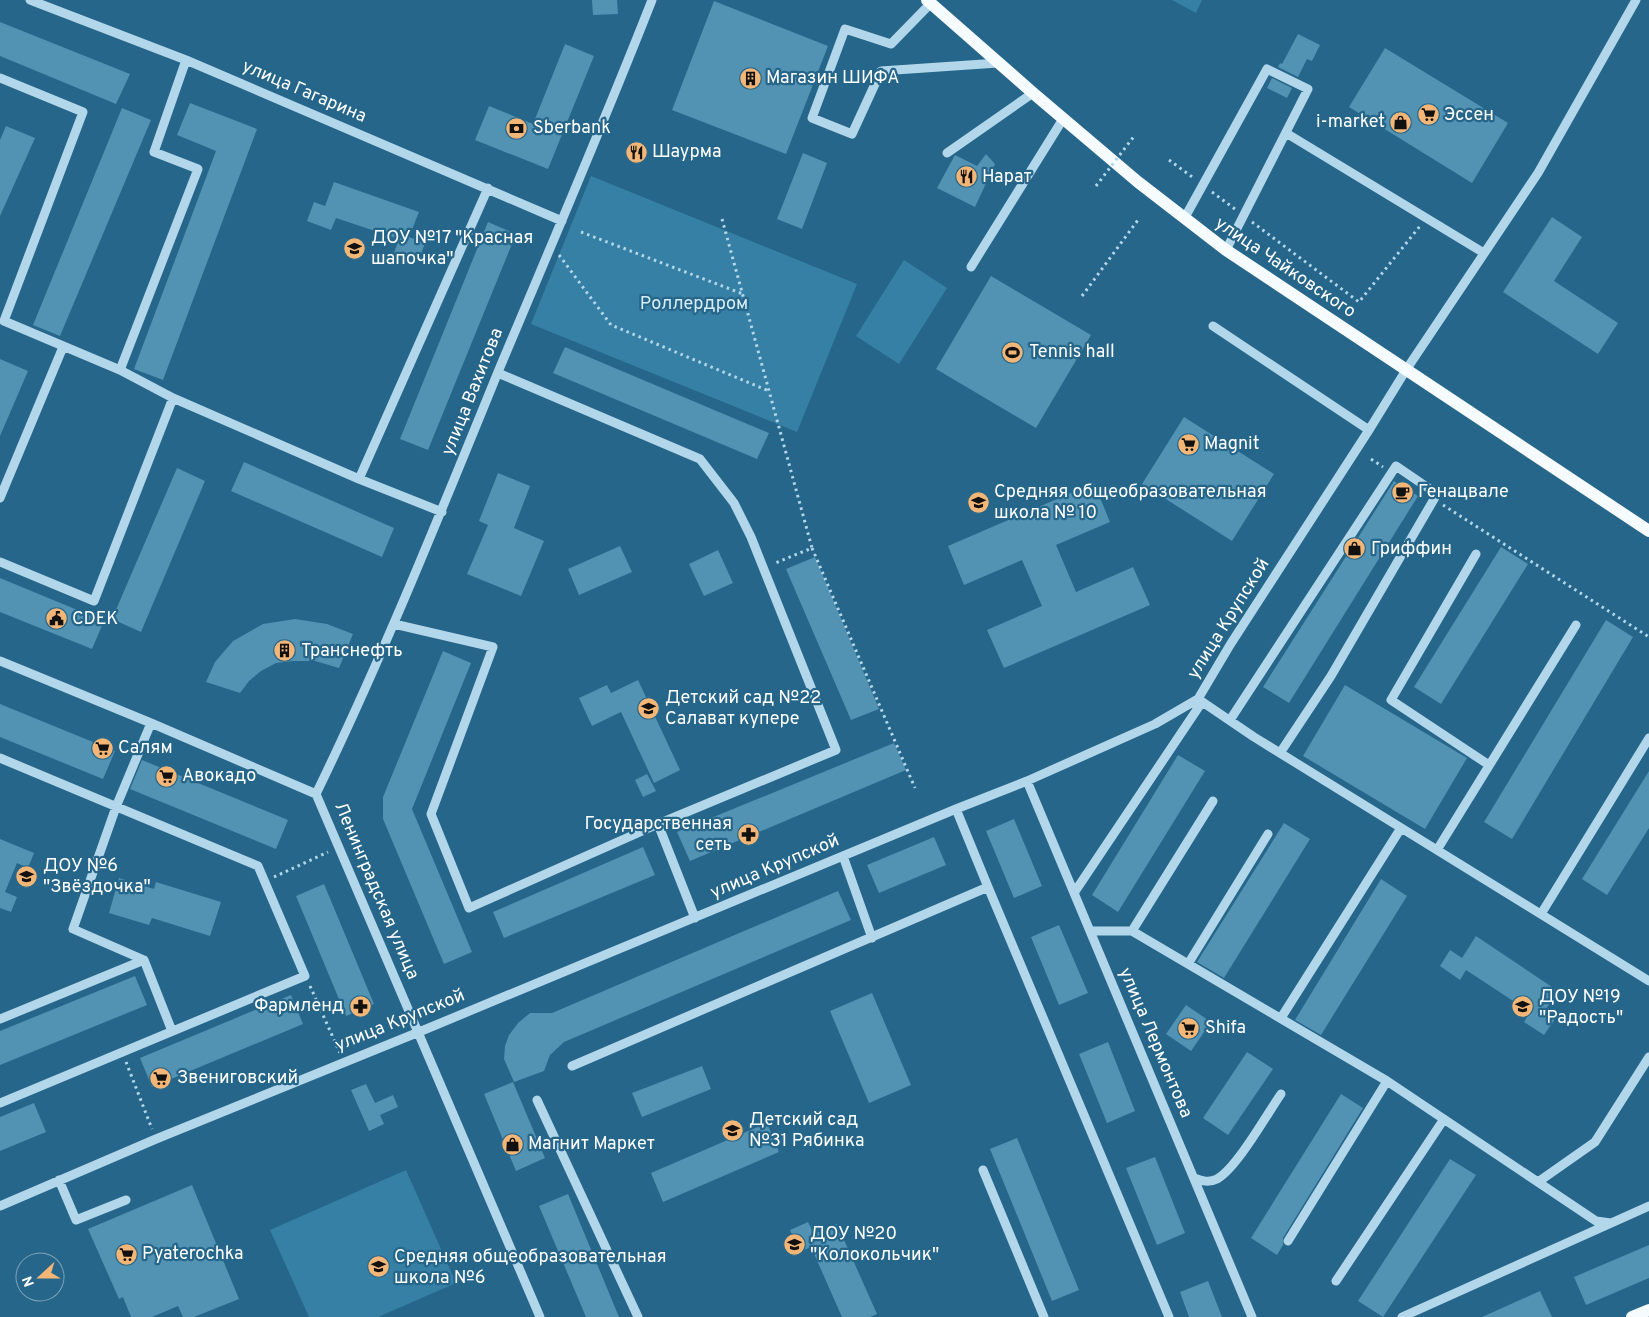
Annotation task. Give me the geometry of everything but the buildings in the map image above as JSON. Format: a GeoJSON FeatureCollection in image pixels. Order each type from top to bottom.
{"type":"FeatureCollection","features":[{"type":"Feature","properties":{"kind":"main road","name":"улица Чайковского"},"geometry":{"type":"LineString","coordinates":[[929,2],[1063,119],[1184,219],[1226,250],[1649,531]]}},
{"type":"Feature","properties":{"kind":"main road"},"geometry":{"type":"LineString","coordinates":[[1632,1317],[1648,1312]]}},
{"type":"Feature","properties":{"kind":"street","name":"улица Гагарина"},"geometry":{"type":"LineString","coordinates":[[30,0],[186,60],[562,221]]}},
{"type":"Feature","properties":{"kind":"street","name":"улица Вахитова"},"geometry":{"type":"LineString","coordinates":[[316,794],[394,624],[442,512],[498,373],[613,100],[652,0]]}},
{"type":"Feature","properties":{"kind":"street","name":"улица Крупской"},"geometry":{"type":"LineString","coordinates":[[0,1206],[156,1139],[1027,781],[1154,724],[1200,701],[1230,645],[1406,370],[1538,173],[1636,0]]}},
{"type":"Feature","properties":{"kind":"street"},"geometry":{"type":"LineString","coordinates":[[929,2],[891,44],[845,29],[812,118],[852,134],[881,71],[998,63]]}},
{"type":"Feature","properties":{"kind":"street"},"geometry":{"type":"LineString","coordinates":[[120,370],[198,169],[154,152],[186,60]]}},
{"type":"Feature","properties":{"kind":"street"},"geometry":{"type":"LineString","coordinates":[[1184,219],[1267,70],[1308,89],[1226,250]]}},
{"type":"Feature","properties":{"kind":"street"},"geometry":{"type":"LineString","coordinates":[[0,78],[83,112],[2,320],[120,370],[173,398],[359,479],[442,512]]}},
{"type":"Feature","properties":{"kind":"street"},"geometry":{"type":"LineString","coordinates":[[947,153],[1033,93]]}},
{"type":"Feature","properties":{"kind":"street"},"geometry":{"type":"LineString","coordinates":[[971,267],[1063,119]]}},
{"type":"Feature","properties":{"kind":"street"},"geometry":{"type":"LineString","coordinates":[[1286,133],[1484,253]]}},
{"type":"Feature","properties":{"kind":"street"},"geometry":{"type":"LineString","coordinates":[[359,479],[488,188]]}},
{"type":"Feature","properties":{"kind":"street"},"geometry":{"type":"LineString","coordinates":[[1213,326],[1369,430]]}},
{"type":"Feature","properties":{"kind":"street"},"geometry":{"type":"LineString","coordinates":[[0,498],[63,346]]}},
{"type":"Feature","properties":{"kind":"street"},"geometry":{"type":"LineString","coordinates":[[394,624],[493,647],[431,814],[469,908],[658,824],[836,750],[751,537],[734,504],[700,459],[498,373]]}},
{"type":"Feature","properties":{"kind":"street"},"geometry":{"type":"LineString","coordinates":[[0,562],[94,601],[173,398]]}},
{"type":"Feature","properties":{"kind":"street"},"geometry":{"type":"LineString","coordinates":[[1230,720],[1396,466],[1437,494],[1331,676],[1280,753]]}},
{"type":"Feature","properties":{"kind":"street"},"geometry":{"type":"LineString","coordinates":[[1476,554],[1391,700],[1489,765]]}},
{"type":"Feature","properties":{"kind":"street"},"geometry":{"type":"LineString","coordinates":[[1437,850],[1576,625]]}},
{"type":"Feature","properties":{"kind":"street","name":"Ленинградская улица"},"geometry":{"type":"LineString","coordinates":[[0,661],[316,794],[340,846],[540,1317]]}},
{"type":"Feature","properties":{"kind":"street"},"geometry":{"type":"LineString","coordinates":[[1074,893],[1200,701],[1280,753],[1649,981]]}},
{"type":"Feature","properties":{"kind":"street"},"geometry":{"type":"LineString","coordinates":[[151,723],[116,808],[73,930],[144,960],[172,1031]]}},
{"type":"Feature","properties":{"kind":"street"},"geometry":{"type":"LineString","coordinates":[[1541,914],[1649,738]]}},
{"type":"Feature","properties":{"kind":"street"},"geometry":{"type":"LineString","coordinates":[[0,758],[258,866],[306,976],[0,1103]]}},
{"type":"Feature","properties":{"kind":"street","name":"улица Лермонтова"},"geometry":{"type":"LineString","coordinates":[[1027,781],[1252,1317]]}},
{"type":"Feature","properties":{"kind":"street"},"geometry":{"type":"LineString","coordinates":[[1132,931],[1213,801]]}},
{"type":"Feature","properties":{"kind":"street"},"geometry":{"type":"LineString","coordinates":[[956,809],[1169,1317]]}},
{"type":"Feature","properties":{"kind":"street"},"geometry":{"type":"LineString","coordinates":[[658,824],[694,918]]}},
{"type":"Feature","properties":{"kind":"street"},"geometry":{"type":"LineString","coordinates":[[1281,1018],[1401,828]]}},
{"type":"Feature","properties":{"kind":"street"},"geometry":{"type":"LineString","coordinates":[[1188,964],[1268,834]]}},
{"type":"Feature","properties":{"kind":"street"},"geometry":{"type":"LineString","coordinates":[[843,856],[872,938]]}},
{"type":"Feature","properties":{"kind":"street"},"geometry":{"type":"LineString","coordinates":[[572,1066],[988,888]]}},
{"type":"Feature","properties":{"kind":"street"},"geometry":{"type":"LineString","coordinates":[[1090,931],[1132,931],[1387,1081],[1596,1221],[1611,1223]]}},
{"type":"Feature","properties":{"kind":"street"},"geometry":{"type":"LineString","coordinates":[[0,1019],[144,960]]}},
{"type":"Feature","properties":{"kind":"street"},"geometry":{"type":"LineString","coordinates":[[1538,1182],[1595,1142],[1649,1057]]}},
{"type":"Feature","properties":{"kind":"street"},"geometry":{"type":"LineString","coordinates":[[1288,1241],[1387,1081]]}},
{"type":"Feature","properties":{"kind":"street"},"geometry":{"type":"LineString","coordinates":[[1194,1178],[1206,1182],[1217,1179],[1227,1170],[1237,1159],[1281,1094]]}},
{"type":"Feature","properties":{"kind":"street"},"geometry":{"type":"LineString","coordinates":[[537,1100],[638,1317]]}},
{"type":"Feature","properties":{"kind":"street"},"geometry":{"type":"LineString","coordinates":[[1336,1281],[1444,1118]]}},
{"type":"Feature","properties":{"kind":"street"},"geometry":{"type":"LineString","coordinates":[[983,1170],[1044,1317]]}},
{"type":"Feature","properties":{"kind":"street"},"geometry":{"type":"LineString","coordinates":[[59,1180],[76,1220],[126,1200]]}},
{"type":"Feature","properties":{"kind":"street"},"geometry":{"type":"LineString","coordinates":[[1402,1317],[1649,1206]]}},
{"type":"Feature","properties":{"kind":"path"},"geometry":{"type":"LineString","coordinates":[[1096,186],[1135,135]]}},
{"type":"Feature","properties":{"kind":"path"},"geometry":{"type":"LineString","coordinates":[[1169,160],[1359,302],[1426,218]]}},
{"type":"Feature","properties":{"kind":"path"},"geometry":{"type":"LineString","coordinates":[[722,219],[812,548],[915,788]]}},
{"type":"Feature","properties":{"kind":"path"},"geometry":{"type":"LineString","coordinates":[[1082,296],[1138,220]]}},
{"type":"Feature","properties":{"kind":"path"},"geometry":{"type":"LineString","coordinates":[[581,232],[743,294]]}},
{"type":"Feature","properties":{"kind":"path"},"geometry":{"type":"LineString","coordinates":[[550,249],[559,255],[610,325],[770,391]]}},
{"type":"Feature","properties":{"kind":"path"},"geometry":{"type":"LineString","coordinates":[[1371,459],[1392,472]]}},
{"type":"Feature","properties":{"kind":"path"},"geometry":{"type":"LineString","coordinates":[[1434,500],[1649,636]]}},
{"type":"Feature","properties":{"kind":"path"},"geometry":{"type":"LineString","coordinates":[[764,567],[812,548]]}},
{"type":"Feature","properties":{"kind":"path"},"geometry":{"type":"LineString","coordinates":[[265,881],[340,846]]}},
{"type":"Feature","properties":{"kind":"path"},"geometry":{"type":"LineString","coordinates":[[306,976],[343,1062]]}},
{"type":"Feature","properties":{"kind":"path"},"geometry":{"type":"LineString","coordinates":[[122,1052],[156,1139]]}},
{"type":"Feature","properties":{"kind":"green space"},"geometry":{"type":"Polygon","coordinates":[[[1172,0],[1202,0],[1196,13],[1172,0]]]}},
{"type":"Feature","properties":{"kind":"green space","name":"Роллердром"},"geometry":{"type":"Polygon","coordinates":[[[591,176],[857,284],[797,432],[531,324],[591,176]]]}},
{"type":"Feature","properties":{"kind":"green space"},"geometry":{"type":"Polygon","coordinates":[[[904,260],[947,288],[899,364],[856,336],[904,260]]]}},
{"type":"Feature","properties":{"kind":"green space","name":"Средняя общеобразовательная школа №6"},"geometry":{"type":"Polygon","coordinates":[[[406,1170],[456,1283],[378,1317],[309,1317],[270,1230],[406,1170]]]}},
{"type":"Feature","properties":{"kind":"place","name":"Магазин ШИФА"},"geometry":{"type":"Point","coordinates":[750,78]}},
{"type":"Feature","properties":{"kind":"place","name":"Эссен"},"geometry":{"type":"Point","coordinates":[1428,115]}},
{"type":"Feature","properties":{"kind":"place","name":"i-market"},"geometry":{"type":"Point","coordinates":[1401,122]}},
{"type":"Feature","properties":{"kind":"place","name":"Sberbank"},"geometry":{"type":"Point","coordinates":[517,128]}},
{"type":"Feature","properties":{"kind":"place","name":"Шаурма"},"geometry":{"type":"Point","coordinates":[636,152]}},
{"type":"Feature","properties":{"kind":"place","name":"Нарат"},"geometry":{"type":"Point","coordinates":[966,177]}},
{"type":"Feature","properties":{"kind":"place","name":"ДОУ №17 \"Красная шапочка\""},"geometry":{"type":"Point","coordinates":[355,248]}},
{"type":"Feature","properties":{"kind":"place","name":"Tennis hall"},"geometry":{"type":"Point","coordinates":[1013,352]}},
{"type":"Feature","properties":{"kind":"place","name":"Magnit"},"geometry":{"type":"Point","coordinates":[1188,444]}},
{"type":"Feature","properties":{"kind":"place","name":"Генацвале"},"geometry":{"type":"Point","coordinates":[1402,492]}},
{"type":"Feature","properties":{"kind":"place","name":"Средняя общеобразовательная школа № 10"},"geometry":{"type":"Point","coordinates":[978,502]}},
{"type":"Feature","properties":{"kind":"place","name":"Гриффин"},"geometry":{"type":"Point","coordinates":[1355,549]}},
{"type":"Feature","properties":{"kind":"place","name":"CDEK"},"geometry":{"type":"Point","coordinates":[56,619]}},
{"type":"Feature","properties":{"kind":"place","name":"Транснефть"},"geometry":{"type":"Point","coordinates":[285,651]}},
{"type":"Feature","properties":{"kind":"place","name":"Детский сад №22 Салават купере"},"geometry":{"type":"Point","coordinates":[649,708]}},
{"type":"Feature","properties":{"kind":"place","name":"Салям"},"geometry":{"type":"Point","coordinates":[102,748]}},
{"type":"Feature","properties":{"kind":"place","name":"Авокадо"},"geometry":{"type":"Point","coordinates":[166,776]}},
{"type":"Feature","properties":{"kind":"place","name":"Государственная сеть"},"geometry":{"type":"Point","coordinates":[748,834]}},
{"type":"Feature","properties":{"kind":"place","name":"ДОУ №6 \"Звёздочка\""},"geometry":{"type":"Point","coordinates":[27,876]}},
{"type":"Feature","properties":{"kind":"place","name":"Фармленд"},"geometry":{"type":"Point","coordinates":[360,1006]}},
{"type":"Feature","properties":{"kind":"place","name":"ДОУ №19 \"Радость\""},"geometry":{"type":"Point","coordinates":[1523,1007]}},
{"type":"Feature","properties":{"kind":"place","name":"Shifa"},"geometry":{"type":"Point","coordinates":[1189,1028]}},
{"type":"Feature","properties":{"kind":"place","name":"Звениговский"},"geometry":{"type":"Point","coordinates":[161,1078]}},
{"type":"Feature","properties":{"kind":"place","name":"Детский сад №31 Рябинка"},"geometry":{"type":"Point","coordinates":[733,1130]}},
{"type":"Feature","properties":{"kind":"place","name":"Магнит Маркет"},"geometry":{"type":"Point","coordinates":[512,1144]}},
{"type":"Feature","properties":{"kind":"place","name":"ДОУ №20 \"Колокольчик\""},"geometry":{"type":"Point","coordinates":[794,1244]}},
{"type":"Feature","properties":{"kind":"place","name":"Pyaterochka"},"geometry":{"type":"Point","coordinates":[126,1254]}},
{"type":"Feature","properties":{"kind":"place","name":"Средняя общеобразовательная школа №6"},"geometry":{"type":"Point","coordinates":[378,1267]}}]}
